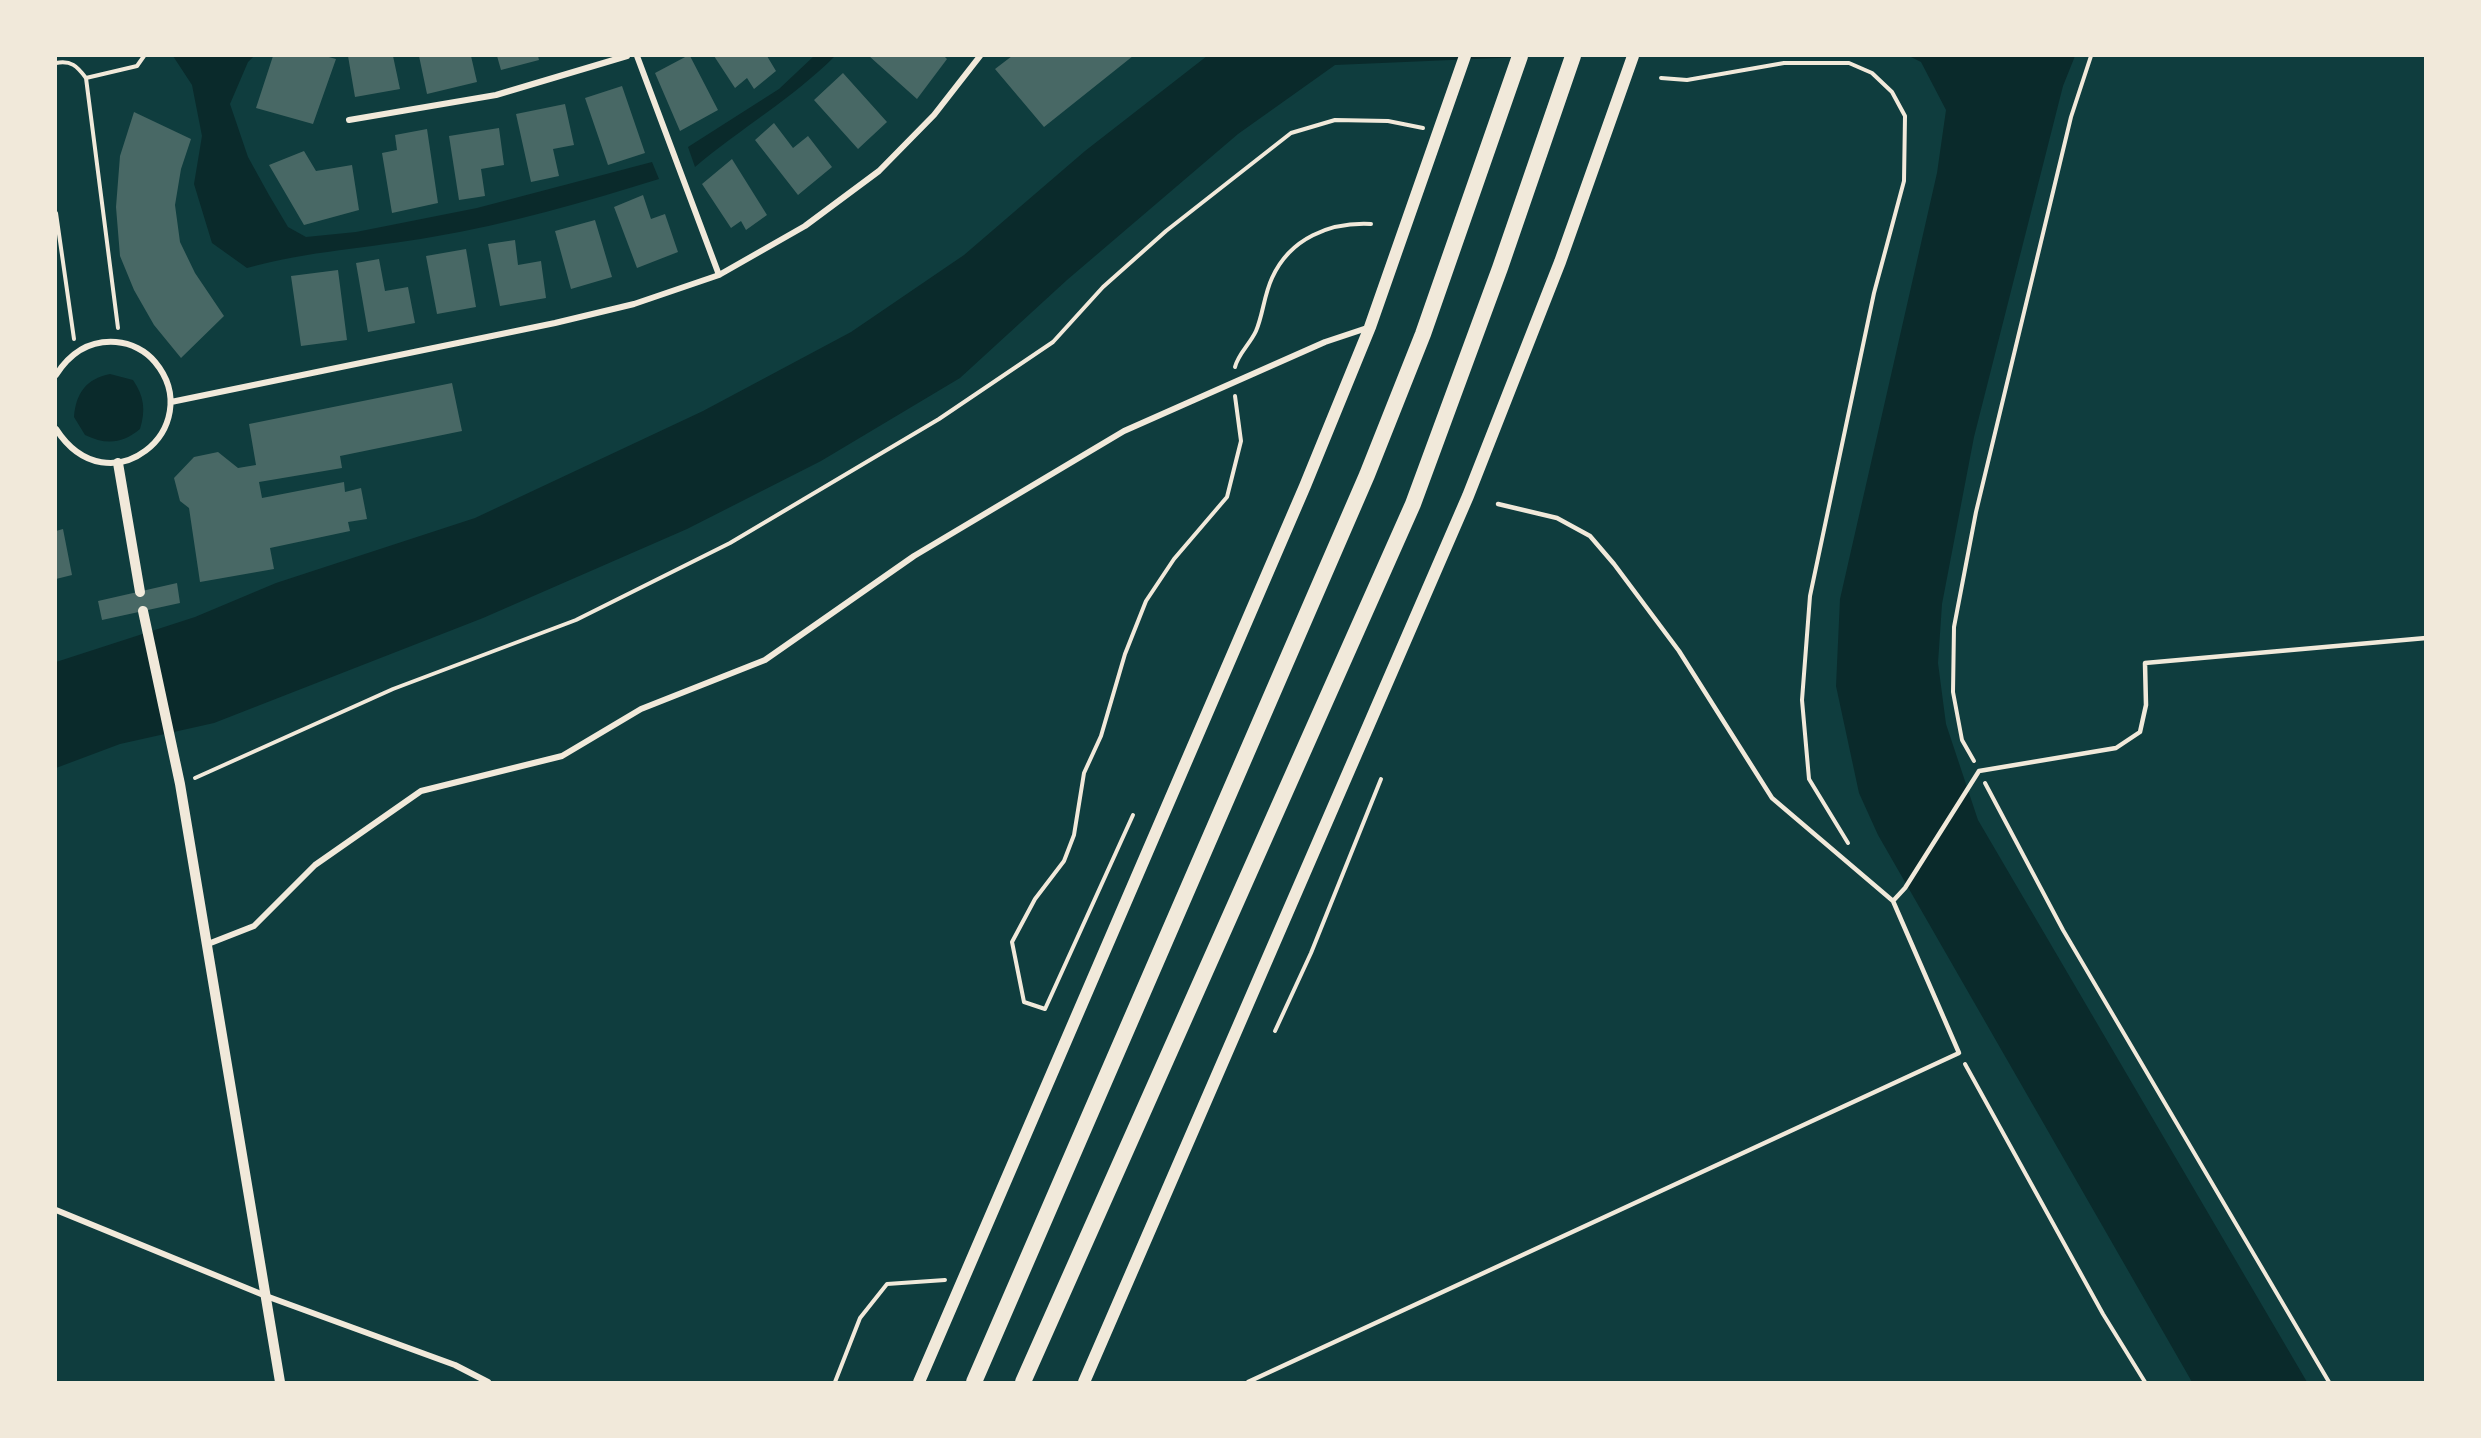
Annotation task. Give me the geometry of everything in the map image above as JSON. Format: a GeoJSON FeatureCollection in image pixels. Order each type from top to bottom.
{"type":"FeatureCollection","features":[{"type":"Feature","properties":{"kind":"highway"},"geometry":{"type":"LineString","coordinates":[[1023,1383],[1413,504],[1500,268],[1573,56]]}},
{"type":"Feature","properties":{"kind":"highway"},"geometry":{"type":"LineString","coordinates":[[974,1383],[1367,475],[1423,334],[1519,58]]}},
{"type":"Feature","properties":{"kind":"main road"},"geometry":{"type":"LineString","coordinates":[[1084,1383],[1468,496],[1560,261],[1633,56]]}},
{"type":"Feature","properties":{"kind":"main road"},"geometry":{"type":"LineString","coordinates":[[919,1383],[1305,486],[1370,327],[1464,59]]}},
{"type":"Feature","properties":{"kind":"street"},"geometry":{"type":"LineString","coordinates":[[349,120],[496,95],[627,56]]}},
{"type":"Feature","properties":{"kind":"street"},"geometry":{"type":"LineString","coordinates":[[637,56],[719,275]]}},
{"type":"Feature","properties":{"kind":"street"},"geometry":{"type":"LineString","coordinates":[[171,402],[555,323],[634,304],[719,275],[805,226],[879,171],[934,115],[980,56]]}},
{"type":"Feature","properties":{"kind":"street"},"geometry":{"type":"LineString","coordinates":[[207,944],[254,926],[315,865],[421,791],[562,756],[641,709],[765,660],[914,556],[1114,437],[1325,342],[1370,327]]}},
{"type":"Feature","properties":{"kind":"street"},"geometry":{"type":"LineString","coordinates":[[56,375],[76,352],[105,341],[120,342],[136,347],[150,356],[162,370],[171,402],[168,420],[161,436],[149,449],[118,463],[98,462],[80,455],[65,443],[56,429]]}},
{"type":"Feature","properties":{"kind":"street"},"geometry":{"type":"LineString","coordinates":[[118,463],[140,592]]}},
{"type":"Feature","properties":{"kind":"street"},"geometry":{"type":"LineString","coordinates":[[143,611],[177,766],[280,1383]]}},
{"type":"Feature","properties":{"kind":"street"},"geometry":{"type":"LineString","coordinates":[[56,1210],[266,1296],[455,1365],[488,1383]]}},
{"type":"Feature","properties":{"kind":"lane"},"geometry":{"type":"LineString","coordinates":[[1248,1383],[1959,1053],[1893,901],[1772,798],[1678,651],[1590,536],[1557,518],[1498,504]]}},
{"type":"Feature","properties":{"kind":"lane"},"geometry":{"type":"LineString","coordinates":[[1893,901],[1905,888],[1979,771],[2116,748],[2140,732],[2146,705],[2145,663],[2426,638]]}},
{"type":"Feature","properties":{"kind":"path"},"geometry":{"type":"LineString","coordinates":[[86,78],[137,66],[144,56]]}},
{"type":"Feature","properties":{"kind":"path"},"geometry":{"type":"LineString","coordinates":[[2091,56],[2071,117],[1976,512],[1954,627],[1953,692],[1962,740],[2063,930],[2329,1383]]}},
{"type":"Feature","properties":{"kind":"path"},"geometry":{"type":"LineString","coordinates":[[56,63],[66,62],[76,66],[86,78],[120,342]]}},
{"type":"Feature","properties":{"kind":"path"},"geometry":{"type":"LineString","coordinates":[[1661,78],[1687,80],[1784,63],[1849,63],[1872,73],[1892,92],[1905,116],[1904,181],[1874,293],[1810,596],[1802,700],[1809,779],[1853,849]]}},
{"type":"Feature","properties":{"kind":"path"},"geometry":{"type":"LineString","coordinates":[[180,784],[393,689],[576,620],[740,537],[939,419],[1053,342],[1103,287],[1166,231],[1291,133],[1335,120],[1388,121],[1438,130]]}},
{"type":"Feature","properties":{"kind":"path"},"geometry":{"type":"LineString","coordinates":[[56,213],[76,352]]}},
{"type":"Feature","properties":{"kind":"path"},"geometry":{"type":"LineString","coordinates":[[1133,815],[1045,1009],[1024,1002],[1012,942],[1035,899],[1064,861],[1074,835],[1084,772],[1101,736],[1125,654],[1146,601],[1174,559],[1227,497],[1241,441],[1235,410],[1235,364],[1256,332],[1272,277],[1292,247],[1324,229],[1347,223],[1371,224]]}},
{"type":"Feature","properties":{"kind":"path"},"geometry":{"type":"LineString","coordinates":[[1275,1031],[1311,953],[1381,779]]}},
{"type":"Feature","properties":{"kind":"path"},"geometry":{"type":"LineString","coordinates":[[1959,1053],[2103,1314],[2145,1383]]}},
{"type":"Feature","properties":{"kind":"path"},"geometry":{"type":"LineString","coordinates":[[835,1383],[860,1318],[887,1284],[964,1278]]}},
{"type":"Feature","properties":{"kind":"water"},"geometry":{"type":"Polygon","coordinates":[[[173,56],[254,56],[248,62],[230,104],[248,157],[269,195],[288,227],[306,237],[356,232],[477,208],[652,162],[659,179],[490,226],[409,241],[339,250],[247,268],[212,243],[194,184],[202,136],[192,85],[173,56]]]}},
{"type":"Feature","properties":{"kind":"water"},"geometry":{"type":"Polygon","coordinates":[[[814,56],[835,56],[784,100],[695,167],[688,147],[779,89],[814,56]]]}},
{"type":"Feature","properties":{"kind":"water"},"geometry":{"type":"Polygon","coordinates":[[[1207,56],[1544,56],[1335,65],[1238,134],[1067,280],[960,378],[821,461],[687,529],[483,618],[214,723],[120,744],[56,768],[56,662],[195,617],[276,583],[475,518],[703,411],[851,332],[964,255],[1085,151],[1207,56]]]}},
{"type":"Feature","properties":{"kind":"water"},"geometry":{"type":"Polygon","coordinates":[[[1909,56],[2075,56],[2063,86],[1974,437],[1942,604],[1938,663],[1946,724],[1978,820],[2307,1382],[2192,1382],[1878,835],[1859,793],[1836,686],[1840,599],[1937,173],[1946,110],[1921,62],[1909,56]]]}},
{"type":"Feature","properties":{"kind":"water"},"geometry":{"type":"Polygon","coordinates":[[[110,374],[133,380],[140,392],[143,409],[140,429],[127,438],[114,441],[100,440],[85,435],[74,417],[77,401],[84,388],[95,379],[110,374]]]}},
{"type":"Feature","properties":{"kind":"building"},"geometry":{"type":"Polygon","coordinates":[[[273,56],[325,56],[336,59],[313,124],[256,108],[273,56]]]}},
{"type":"Feature","properties":{"kind":"building"},"geometry":{"type":"Polygon","coordinates":[[[348,56],[393,56],[400,89],[355,97],[348,56]]]}},
{"type":"Feature","properties":{"kind":"building"},"geometry":{"type":"Polygon","coordinates":[[[419,56],[471,56],[477,82],[427,94],[419,56]]]}},
{"type":"Feature","properties":{"kind":"building"},"geometry":{"type":"Polygon","coordinates":[[[497,56],[538,56],[539,60],[501,70],[497,56]]]}},
{"type":"Feature","properties":{"kind":"building"},"geometry":{"type":"Polygon","coordinates":[[[690,56],[718,110],[680,131],[655,73],[690,56]]]}},
{"type":"Feature","properties":{"kind":"building"},"geometry":{"type":"Polygon","coordinates":[[[714,56],[767,56],[776,71],[754,89],[747,78],[735,88],[714,56]]]}},
{"type":"Feature","properties":{"kind":"building"},"geometry":{"type":"Polygon","coordinates":[[[869,56],[944,56],[947,59],[917,99],[869,56]]]}},
{"type":"Feature","properties":{"kind":"building"},"geometry":{"type":"Polygon","coordinates":[[[1012,56],[1133,56],[1044,127],[995,69],[1012,56]]]}},
{"type":"Feature","properties":{"kind":"building"},"geometry":{"type":"Polygon","coordinates":[[[843,73],[887,122],[858,149],[814,100],[843,73]]]}},
{"type":"Feature","properties":{"kind":"building"},"geometry":{"type":"Polygon","coordinates":[[[622,86],[645,153],[608,165],[585,98],[622,86]]]}},
{"type":"Feature","properties":{"kind":"building"},"geometry":{"type":"Polygon","coordinates":[[[565,104],[574,145],[553,149],[559,176],[531,182],[516,114],[565,104]]]}},
{"type":"Feature","properties":{"kind":"building"},"geometry":{"type":"Polygon","coordinates":[[[134,112],[191,139],[181,169],[175,205],[180,242],[195,273],[224,316],[181,358],[154,325],[134,290],[120,256],[116,207],[120,156],[134,112]]]}},
{"type":"Feature","properties":{"kind":"building"},"geometry":{"type":"Polygon","coordinates":[[[774,123],[793,148],[808,136],[832,167],[798,195],[755,140],[774,123]]]}},
{"type":"Feature","properties":{"kind":"building"},"geometry":{"type":"Polygon","coordinates":[[[499,128],[504,165],[481,169],[485,196],[459,200],[449,136],[499,128]]]}},
{"type":"Feature","properties":{"kind":"building"},"geometry":{"type":"Polygon","coordinates":[[[427,129],[438,203],[392,213],[382,153],[397,150],[395,135],[427,129]]]}},
{"type":"Feature","properties":{"kind":"building"},"geometry":{"type":"Polygon","coordinates":[[[304,151],[316,171],[352,165],[359,210],[304,225],[269,165],[304,151]]]}},
{"type":"Feature","properties":{"kind":"building"},"geometry":{"type":"Polygon","coordinates":[[[732,159],[767,215],[746,230],[741,221],[731,228],[702,184],[732,159]]]}},
{"type":"Feature","properties":{"kind":"building"},"geometry":{"type":"Polygon","coordinates":[[[643,195],[651,219],[665,214],[678,252],[637,268],[614,207],[643,195]]]}},
{"type":"Feature","properties":{"kind":"building"},"geometry":{"type":"Polygon","coordinates":[[[595,220],[612,277],[571,289],[555,231],[595,220]]]}},
{"type":"Feature","properties":{"kind":"building"},"geometry":{"type":"Polygon","coordinates":[[[515,240],[518,265],[541,261],[546,298],[500,306],[488,244],[515,240]]]}},
{"type":"Feature","properties":{"kind":"building"},"geometry":{"type":"Polygon","coordinates":[[[466,249],[476,307],[437,314],[426,256],[466,249]]]}},
{"type":"Feature","properties":{"kind":"building"},"geometry":{"type":"Polygon","coordinates":[[[379,259],[385,291],[408,287],[415,323],[368,332],[356,263],[379,259]]]}},
{"type":"Feature","properties":{"kind":"building"},"geometry":{"type":"Polygon","coordinates":[[[338,270],[347,340],[301,346],[291,276],[338,270]]]}},
{"type":"Feature","properties":{"kind":"building"},"geometry":{"type":"Polygon","coordinates":[[[452,383],[462,431],[340,456],[342,468],[259,482],[262,498],[344,482],[345,492],[361,488],[367,519],[348,522],[350,531],[270,548],[274,569],[200,582],[189,508],[180,501],[174,478],[194,457],[218,452],[238,468],[256,465],[249,424],[452,383]]]}},
{"type":"Feature","properties":{"kind":"building"},"geometry":{"type":"Polygon","coordinates":[[[63,529],[72,575],[56,579],[56,531],[63,529]]]}},
{"type":"Feature","properties":{"kind":"building"},"geometry":{"type":"Polygon","coordinates":[[[177,583],[180,603],[102,620],[98,601],[177,583]]]}}]}
